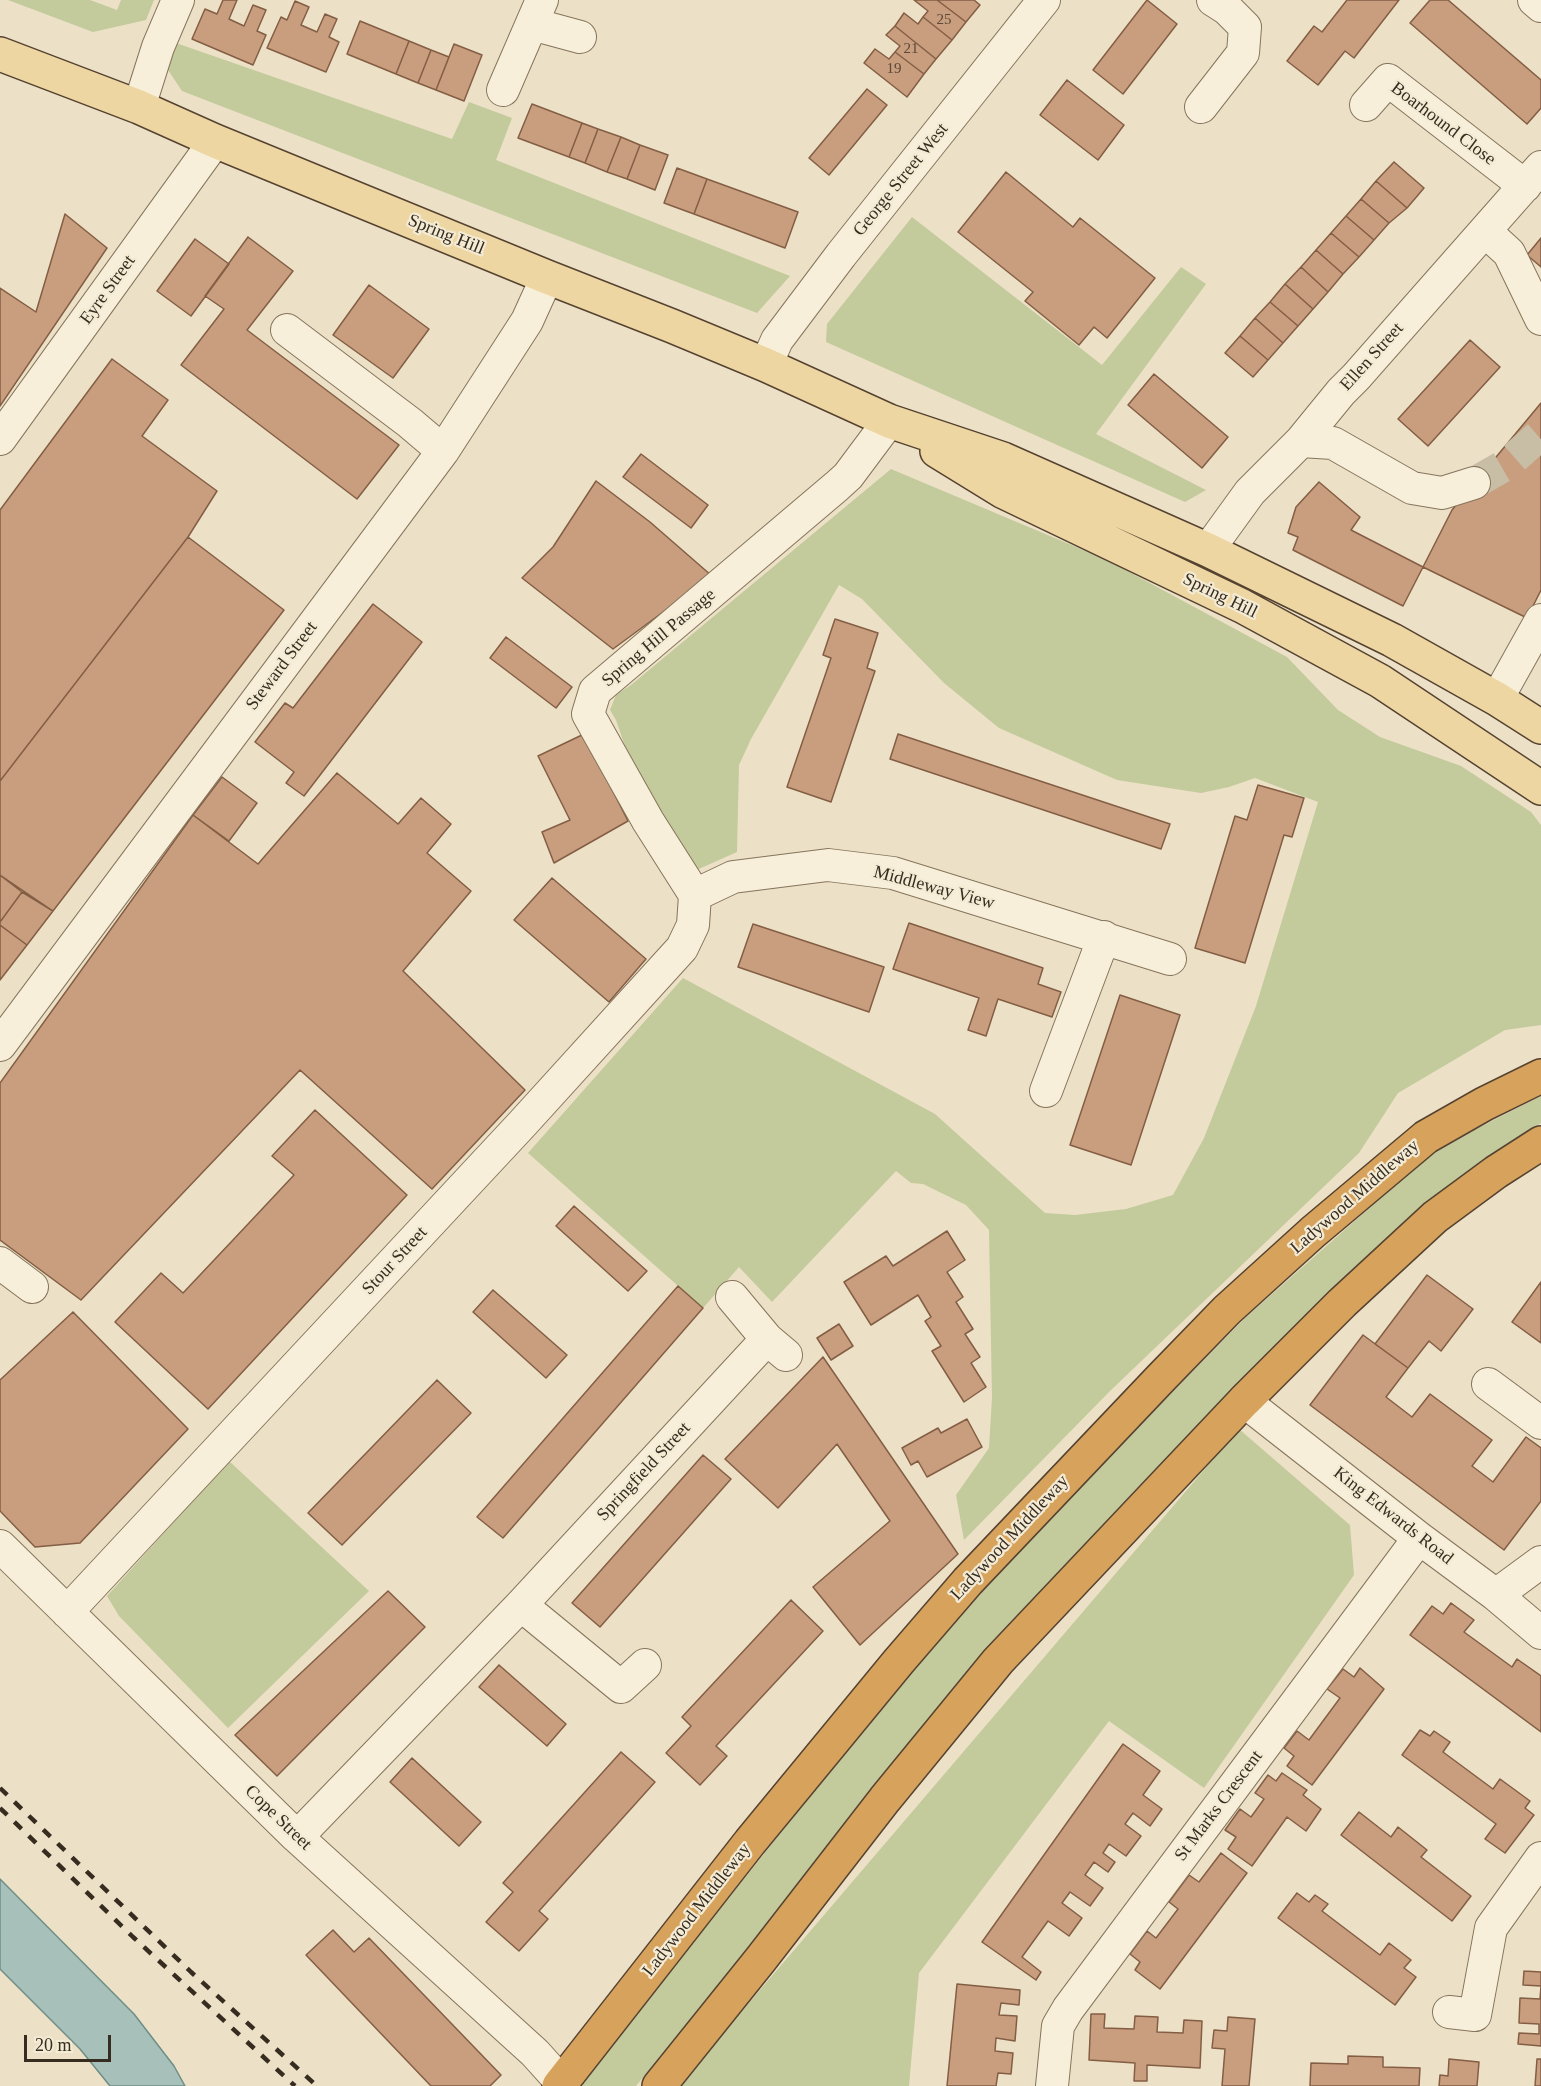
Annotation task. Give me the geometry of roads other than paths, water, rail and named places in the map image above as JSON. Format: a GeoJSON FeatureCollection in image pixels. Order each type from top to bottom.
{"type":"FeatureCollection","features":[{"type":"Feature","properties":{"kind":"highway","name":"Ladywood Middleway"},"geometry":{"type":"LineString","coordinates":[[561,2085],[750,1842],[898,1661],[976,1573],[1227,1310],[1313,1232],[1426,1137],[1484,1104],[1541,1076]]}},
{"type":"Feature","properties":{"kind":"highway"},"geometry":{"type":"LineString","coordinates":[[659,2086],[885,1799],[998,1661],[1244,1401],[1342,1303],[1435,1217],[1496,1172],[1541,1143]]}},
{"type":"Feature","properties":{"kind":"main road","name":"Spring Hill"},"geometry":{"type":"LineString","coordinates":[[0,54],[139,107],[215,141],[766,365],[890,421],[1004,459],[1208,550],[1392,640],[1497,699],[1541,727]]}},
{"type":"Feature","properties":{"kind":"main road","name":"Spring Hill"},"geometry":{"type":"LineString","coordinates":[[890,421],[1002,491],[1242,606],[1380,681],[1541,788]]}},
{"type":"Feature","properties":{"kind":"street"},"geometry":{"type":"LineString","coordinates":[[139,107],[158,47],[178,0]]}},
{"type":"Feature","properties":{"kind":"street","name":"George Street West"},"geometry":{"type":"LineString","coordinates":[[766,365],[777,340],[841,255],[1044,0]]}},
{"type":"Feature","properties":{"kind":"street"},"geometry":{"type":"LineString","coordinates":[[1201,107],[1243,53],[1245,27],[1214,0]]}},
{"type":"Feature","properties":{"kind":"street"},"geometry":{"type":"LineString","coordinates":[[1534,0],[1541,6]]}},
{"type":"Feature","properties":{"kind":"street"},"geometry":{"type":"LineString","coordinates":[[503,90],[537,12],[580,37]]}},
{"type":"Feature","properties":{"kind":"street","name":"Boarhound Close"},"geometry":{"type":"LineString","coordinates":[[1366,105],[1388,80],[1533,177]]}},
{"type":"Feature","properties":{"kind":"street","name":"Eyre Street"},"geometry":{"type":"LineString","coordinates":[[0,439],[215,141]]}},
{"type":"Feature","properties":{"kind":"street","name":"Ellen Street"},"geometry":{"type":"LineString","coordinates":[[1208,550],[1250,492],[1301,441],[1333,401],[1533,177]]}},
{"type":"Feature","properties":{"kind":"street"},"geometry":{"type":"LineString","coordinates":[[1485,231],[1509,253],[1541,319]]}},
{"type":"Feature","properties":{"kind":"street","name":"Steward Street"},"geometry":{"type":"LineString","coordinates":[[0,1045],[443,451],[527,321],[547,277]]}},
{"type":"Feature","properties":{"kind":"street"},"geometry":{"type":"LineString","coordinates":[[286,330],[410,423],[443,451]]}},
{"type":"Feature","properties":{"kind":"street","name":"Spring Hill Passage"},"geometry":{"type":"LineString","coordinates":[[695,895],[648,821],[588,714],[596,691],[848,476],[890,421]]}},
{"type":"Feature","properties":{"kind":"street"},"geometry":{"type":"LineString","coordinates":[[1301,441],[1333,443],[1412,488],[1442,493],[1474,483]]}},
{"type":"Feature","properties":{"kind":"street"},"geometry":{"type":"LineString","coordinates":[[1497,699],[1541,620]]}},
{"type":"Feature","properties":{"kind":"street","name":"Middleway View"},"geometry":{"type":"LineString","coordinates":[[695,895],[733,877],[828,865],[893,873],[1170,958]]}},
{"type":"Feature","properties":{"kind":"street","name":"Stour Street"},"geometry":{"type":"LineString","coordinates":[[68,1612],[524,1123],[682,948],[693,925],[695,895]]}},
{"type":"Feature","properties":{"kind":"street"},"geometry":{"type":"LineString","coordinates":[[1046,1091],[1104,937]]}},
{"type":"Feature","properties":{"kind":"street"},"geometry":{"type":"LineString","coordinates":[[0,1263],[32,1287]]}},
{"type":"Feature","properties":{"kind":"street","name":"Springfield Street"},"geometry":{"type":"LineString","coordinates":[[297,1837],[521,1605],[776,1347],[732,1297]]}},
{"type":"Feature","properties":{"kind":"street"},"geometry":{"type":"LineString","coordinates":[[1488,1384],[1541,1423]]}},
{"type":"Feature","properties":{"kind":"street","name":"King Edwards Road"},"geometry":{"type":"LineString","coordinates":[[1244,1401],[1419,1538],[1496,1595],[1541,1633]]}},
{"type":"Feature","properties":{"kind":"street","name":"St Marks Crescent"},"geometry":{"type":"LineString","coordinates":[[1052,2086],[1058,2026],[1068,2009],[1419,1538]]}},
{"type":"Feature","properties":{"kind":"street","name":"Cope Street"},"geometry":{"type":"LineString","coordinates":[[0,1546],[297,1837],[535,2053],[561,2085]]}},
{"type":"Feature","properties":{"kind":"street"},"geometry":{"type":"LineString","coordinates":[[1496,1595],[1541,1562]]}},
{"type":"Feature","properties":{"kind":"street"},"geometry":{"type":"LineString","coordinates":[[521,1605],[621,1687],[645,1665]]}},
{"type":"Feature","properties":{"kind":"street"},"geometry":{"type":"LineString","coordinates":[[1449,2012],[1475,2015],[1491,1928],[1541,1858]]}},
{"type":"Feature","properties":{"kind":"water"},"geometry":{"type":"Polygon","coordinates":[[[0,1879],[134,2014],[174,2066],[185,2086],[110,2086],[80,2049],[0,1969],[0,1879]]]}},
{"type":"Feature","properties":{"kind":"tunnel"},"geometry":{"type":"LineString","coordinates":[[1474,483],[1507,464],[1541,434]]}},
{"type":"Feature","properties":{"kind":"railway"},"geometry":{"type":"LineString","coordinates":[[0,1788],[191,1972],[317,2086]]}},
{"type":"Feature","properties":{"kind":"railway"},"geometry":{"type":"LineString","coordinates":[[0,1808],[133,1937],[295,2086]]}}]}
